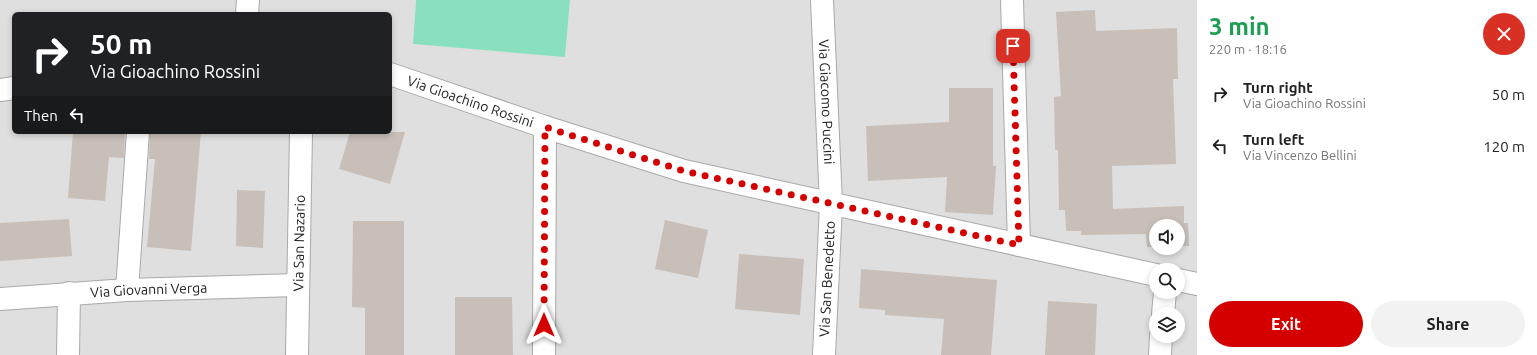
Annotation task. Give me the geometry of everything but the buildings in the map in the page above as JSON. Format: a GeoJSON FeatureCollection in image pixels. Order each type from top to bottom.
{"type":"FeatureCollection","features":[{"type":"Feature","properties":{"kind":"street"},"geometry":{"type":"LineString","coordinates":[[247,12],[248,0]]}},
{"type":"Feature","properties":{"kind":"street","name":"Via Giacomo Puccini"},"geometry":{"type":"LineString","coordinates":[[822,0],[831,204]]}},
{"type":"Feature","properties":{"kind":"street"},"geometry":{"type":"LineString","coordinates":[[1012,0],[1019,245]]}},
{"type":"Feature","properties":{"kind":"street","name":"Via Gioachino Rossini"},"geometry":{"type":"LineString","coordinates":[[392,75],[545,127],[684,171],[1149,273]]}},
{"type":"Feature","properties":{"kind":"street"},"geometry":{"type":"LineString","coordinates":[[0,90],[12,88]]}},
{"type":"Feature","properties":{"kind":"street"},"geometry":{"type":"LineString","coordinates":[[544,355],[545,127]]}},
{"type":"Feature","properties":{"kind":"street"},"geometry":{"type":"LineString","coordinates":[[127,290],[138,134]]}},
{"type":"Feature","properties":{"kind":"street","name":"Via San Nazario"},"geometry":{"type":"LineString","coordinates":[[297,355],[297,285],[301,134]]}},
{"type":"Feature","properties":{"kind":"street","name":"Via San Benedetto"},"geometry":{"type":"LineString","coordinates":[[824,355],[831,204]]}},
{"type":"Feature","properties":{"kind":"street"},"geometry":{"type":"LineString","coordinates":[[1185,281],[1197,284]]}},
{"type":"Feature","properties":{"kind":"street","name":"Via Giovanni Verga"},"geometry":{"type":"LineString","coordinates":[[0,299],[127,290],[297,285]]}},
{"type":"Feature","properties":{"kind":"street"},"geometry":{"type":"LineString","coordinates":[[68,355],[69,293]]}},
{"type":"Feature","properties":{"kind":"street"},"geometry":{"type":"LineString","coordinates":[[1160,355],[1161,343]]}},
{"type":"Feature","properties":{"kind":"shaded area"},"geometry":{"type":"Polygon","coordinates":[[[0,0],[416,0],[413,44],[565,56],[570,0],[1197,0],[1197,355],[0,355],[0,0]]]}},
{"type":"Feature","properties":{"kind":"green space"},"geometry":{"type":"Polygon","coordinates":[[[416,0],[570,0],[565,57],[413,44],[416,0]]]}},
{"type":"Feature","properties":{"kind":"route"},"geometry":{"type":"LineString","coordinates":[[544,325],[545,127],[684,171],[1019,245],[1013,46]]}}]}
